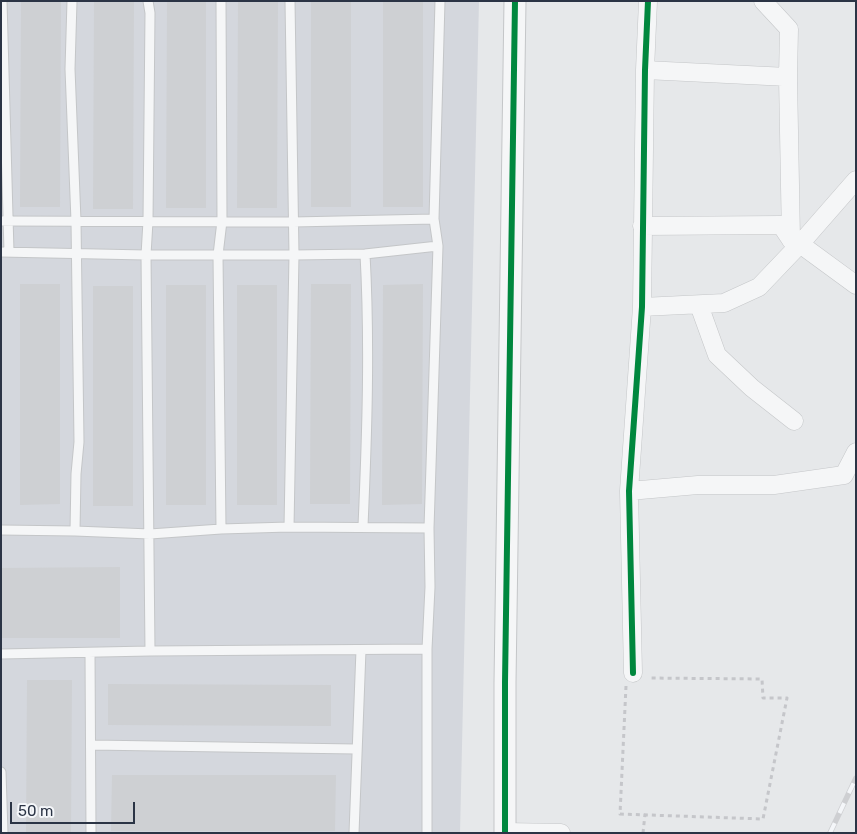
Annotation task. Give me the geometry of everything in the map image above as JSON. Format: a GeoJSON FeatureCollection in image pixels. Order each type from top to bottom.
{"type":"FeatureCollection","features":[{"type":"Feature","properties":{"kind":"street"},"geometry":{"type":"LineString","coordinates":[[515,1],[505,682],[505,833],[561,833]]}},
{"type":"Feature","properties":{"kind":"street"},"geometry":{"type":"LineString","coordinates":[[633,675],[629,491],[642,307],[645,70],[648,1]]}},
{"type":"Feature","properties":{"kind":"street"},"geometry":{"type":"LineString","coordinates":[[763,1],[789,29],[788,77],[796,242]]}},
{"type":"Feature","properties":{"kind":"street"},"geometry":{"type":"LineString","coordinates":[[645,70],[788,77]]}},
{"type":"Feature","properties":{"kind":"street"},"geometry":{"type":"LineString","coordinates":[[642,307],[724,303],[759,287],[796,242],[856,180]]}},
{"type":"Feature","properties":{"kind":"street"},"geometry":{"type":"LineString","coordinates":[[642,226],[781,225],[796,242],[856,285]]}},
{"type":"Feature","properties":{"kind":"street"},"geometry":{"type":"LineString","coordinates":[[699,305],[717,355],[752,388],[794,421]]}},
{"type":"Feature","properties":{"kind":"street"},"geometry":{"type":"LineString","coordinates":[[629,491],[698,485],[774,485],[844,475],[856,452]]}},
{"type":"Feature","properties":{"kind":"lane"},"geometry":{"type":"LineString","coordinates":[[2,1],[5,252],[76,252],[146,255],[294,255],[366,254],[438,246]]}},
{"type":"Feature","properties":{"kind":"lane"},"geometry":{"type":"LineString","coordinates":[[72,1],[70,69],[76,221],[79,442],[76,474],[75,531]]}},
{"type":"Feature","properties":{"kind":"lane"},"geometry":{"type":"LineString","coordinates":[[148,1],[150,13],[146,255],[150,651]]}},
{"type":"Feature","properties":{"kind":"lane"},"geometry":{"type":"LineString","coordinates":[[221,1],[222,221],[218,255],[221,529]]}},
{"type":"Feature","properties":{"kind":"lane"},"geometry":{"type":"LineString","coordinates":[[288,527],[294,255],[290,1]]}},
{"type":"Feature","properties":{"kind":"lane"},"geometry":{"type":"LineString","coordinates":[[427,833],[427,648],[438,246],[434,219],[440,1]]}},
{"type":"Feature","properties":{"kind":"lane"},"geometry":{"type":"LineString","coordinates":[[5,221],[293,222],[434,219]]}},
{"type":"Feature","properties":{"kind":"lane"},"geometry":{"type":"LineString","coordinates":[[363,526],[369,316],[366,254]]}},
{"type":"Feature","properties":{"kind":"lane"},"geometry":{"type":"LineString","coordinates":[[1,530],[150,534],[288,527],[363,526],[429,528]]}},
{"type":"Feature","properties":{"kind":"lane"},"geometry":{"type":"LineString","coordinates":[[1,654],[427,648]]}},
{"type":"Feature","properties":{"kind":"lane"},"geometry":{"type":"LineString","coordinates":[[354,833],[361,650]]}},
{"type":"Feature","properties":{"kind":"lane"},"geometry":{"type":"LineString","coordinates":[[90,653],[91,833]]}},
{"type":"Feature","properties":{"kind":"lane"},"geometry":{"type":"LineString","coordinates":[[91,745],[356,749]]}},
{"type":"Feature","properties":{"kind":"lane"},"geometry":{"type":"LineString","coordinates":[[1,772],[3,833]]}},
{"type":"Feature","properties":{"kind":"path"},"geometry":{"type":"LineString","coordinates":[[633,675],[762,679],[762,698],[787,698],[763,819],[620,814],[626,677],[633,675]]}},
{"type":"Feature","properties":{"kind":"path"},"geometry":{"type":"LineString","coordinates":[[644,833],[645,814]]}},
{"type":"Feature","properties":{"kind":"shaded area"},"geometry":{"type":"Polygon","coordinates":[[[1,1],[479,1],[460,833],[1,833],[1,1]]]}},
{"type":"Feature","properties":{"kind":"building"},"geometry":{"type":"Polygon","coordinates":[[[21,1],[61,1],[60,207],[20,207],[21,1]]]}},
{"type":"Feature","properties":{"kind":"building"},"geometry":{"type":"Polygon","coordinates":[[[94,1],[134,1],[133,209],[93,209],[94,1]]]}},
{"type":"Feature","properties":{"kind":"building"},"geometry":{"type":"Polygon","coordinates":[[[167,1],[206,1],[206,208],[166,208],[167,1]]]}},
{"type":"Feature","properties":{"kind":"building"},"geometry":{"type":"Polygon","coordinates":[[[238,1],[278,1],[277,208],[237,208],[238,1]]]}},
{"type":"Feature","properties":{"kind":"building"},"geometry":{"type":"Polygon","coordinates":[[[311,1],[351,1],[351,207],[311,207],[311,1]]]}},
{"type":"Feature","properties":{"kind":"building"},"geometry":{"type":"Polygon","coordinates":[[[383,1],[423,1],[423,207],[383,207],[383,1]]]}},
{"type":"Feature","properties":{"kind":"building"},"geometry":{"type":"Polygon","coordinates":[[[20,284],[60,284],[60,504],[20,505],[20,284]]]}},
{"type":"Feature","properties":{"kind":"building"},"geometry":{"type":"Polygon","coordinates":[[[311,284],[351,284],[350,504],[310,504],[311,284]]]}},
{"type":"Feature","properties":{"kind":"building"},"geometry":{"type":"Polygon","coordinates":[[[423,284],[422,504],[382,505],[383,285],[423,284]]]}},
{"type":"Feature","properties":{"kind":"building"},"geometry":{"type":"Polygon","coordinates":[[[166,285],[206,285],[206,505],[166,505],[166,285]]]}},
{"type":"Feature","properties":{"kind":"building"},"geometry":{"type":"Polygon","coordinates":[[[237,285],[277,285],[277,505],[237,505],[237,285]]]}},
{"type":"Feature","properties":{"kind":"building"},"geometry":{"type":"Polygon","coordinates":[[[93,286],[133,286],[133,506],[93,506],[93,286]]]}},
{"type":"Feature","properties":{"kind":"building"},"geometry":{"type":"Polygon","coordinates":[[[120,567],[120,638],[1,638],[1,568],[120,567]]]}},
{"type":"Feature","properties":{"kind":"building"},"geometry":{"type":"Polygon","coordinates":[[[27,680],[72,680],[71,833],[26,833],[27,680]]]}},
{"type":"Feature","properties":{"kind":"building"},"geometry":{"type":"Polygon","coordinates":[[[108,684],[331,685],[331,726],[108,725],[108,684]]]}},
{"type":"Feature","properties":{"kind":"building"},"geometry":{"type":"Polygon","coordinates":[[[112,775],[336,775],[335,831],[111,831],[112,775]]]}},
{"type":"Feature","properties":{"kind":"railway"},"geometry":{"type":"LineString","coordinates":[[830,833],[856,778]]}},
{"type":"Feature","properties":{"kind":"cycle path"},"geometry":{"type":"LineString","coordinates":[[505,833],[505,682],[515,1]]}},
{"type":"Feature","properties":{"kind":"cycle path"},"geometry":{"type":"LineString","coordinates":[[633,673],[629,491],[642,307],[645,70],[648,1]]}}]}
